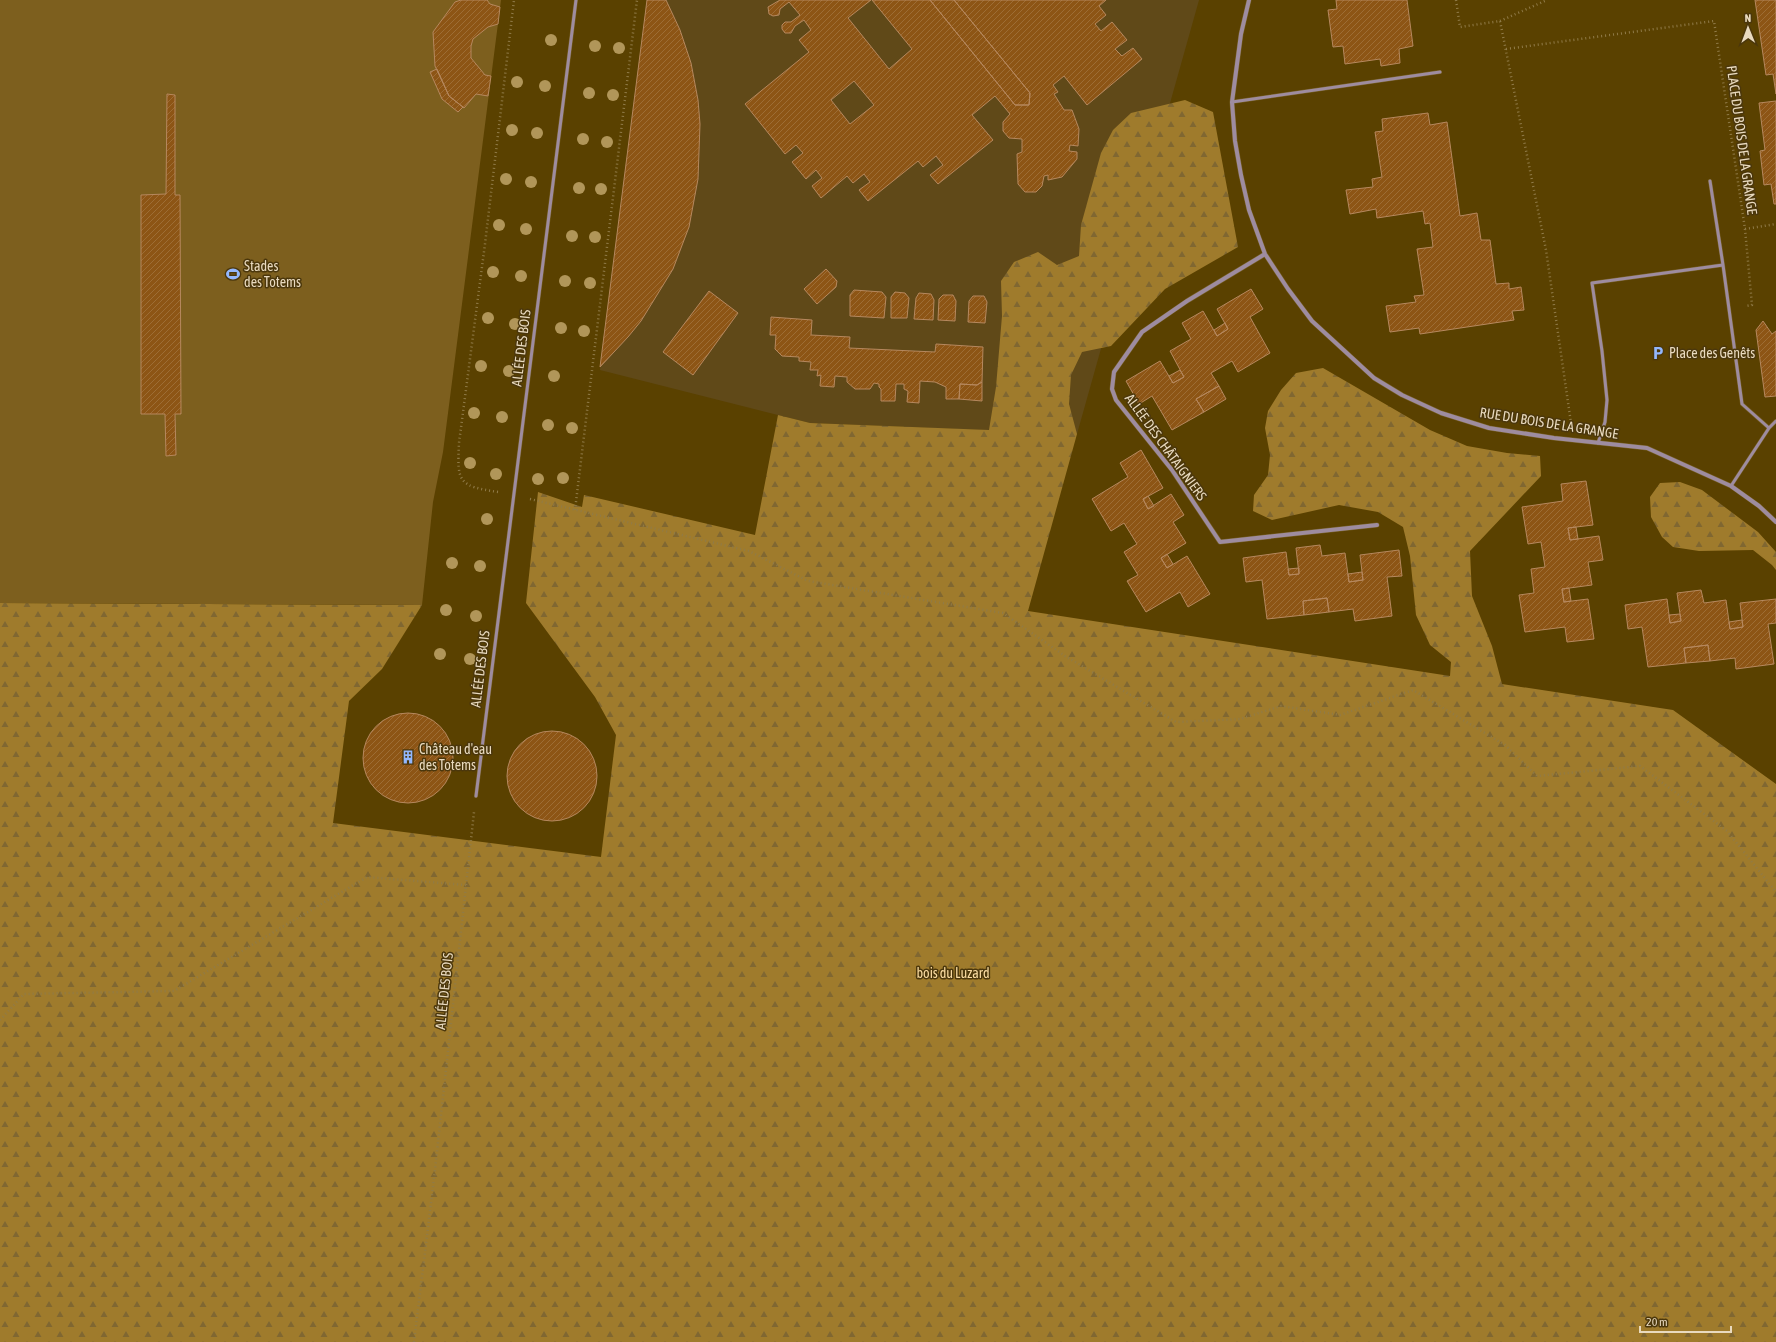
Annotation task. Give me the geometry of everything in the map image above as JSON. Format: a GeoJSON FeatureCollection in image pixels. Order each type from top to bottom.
{"type":"FeatureCollection","features":[{"type":"Feature","properties":{"kind":"street","name":"RUE DU BOIS DE LA GRANGE"},"geometry":{"type":"LineString","coordinates":[[1250,0],[1241,34],[1232,102],[1235,141],[1241,175],[1249,210],[1265,254],[1288,289],[1312,321],[1374,378],[1402,395],[1441,413],[1489,428],[1573,440],[1647,448],[1731,486],[1759,506],[1776,522]]}},
{"type":"Feature","properties":{"kind":"street","name":"ALLÉE DES CHÂTAIGNIERS"},"geometry":{"type":"LineString","coordinates":[[1265,254],[1187,301],[1142,332],[1114,372],[1112,389],[1116,400],[1172,470],[1220,542],[1377,525]]}},
{"type":"Feature","properties":{"kind":"lane","name":"ALLÉE DES BOIS"},"geometry":{"type":"LineString","coordinates":[[476,796],[512,494],[576,0]]}},
{"type":"Feature","properties":{"kind":"lane"},"geometry":{"type":"LineString","coordinates":[[1232,102],[1440,72]]}},
{"type":"Feature","properties":{"kind":"lane"},"geometry":{"type":"LineString","coordinates":[[1710,181],[1742,404],[1769,428]]}},
{"type":"Feature","properties":{"kind":"lane"},"geometry":{"type":"LineString","coordinates":[[1598,443],[1606,422],[1607,400],[1602,351],[1592,283],[1723,265]]}},
{"type":"Feature","properties":{"kind":"lane"},"geometry":{"type":"LineString","coordinates":[[1731,486],[1769,428],[1776,421]]}},
{"type":"Feature","properties":{"kind":"path"},"geometry":{"type":"LineString","coordinates":[[514,0],[460,443],[458,470],[462,479],[469,485],[482,490],[512,494],[749,551],[808,581],[1003,613],[1065,656],[1176,722],[1240,719],[1281,706],[1340,714],[1413,690],[1505,744],[1537,776],[1640,766],[1727,831],[1776,892]]}},
{"type":"Feature","properties":{"kind":"path"},"geometry":{"type":"LineString","coordinates":[[575,510],[637,0]]}},
{"type":"Feature","properties":{"kind":"path"},"geometry":{"type":"LineString","coordinates":[[1456,0],[1460,27],[1500,20],[1547,0]]}},
{"type":"Feature","properties":{"kind":"path"},"geometry":{"type":"LineString","coordinates":[[1500,20],[1546,250],[1573,440]]}},
{"type":"Feature","properties":{"kind":"path","name":"PLACE DU BOIS DE LA GRANGE"},"geometry":{"type":"LineString","coordinates":[[1506,49],[1714,21],[1744,229],[1752,305],[1729,309]]}},
{"type":"Feature","properties":{"kind":"path"},"geometry":{"type":"LineString","coordinates":[[1744,229],[1776,224]]}},
{"type":"Feature","properties":{"kind":"path","name":"ALLÉE DES BOIS"},"geometry":{"type":"LineString","coordinates":[[414,1342],[436,1170],[476,796]]}},
{"type":"Feature","properties":{"kind":"path"},"geometry":{"type":"LineString","coordinates":[[0,1020],[24,994],[174,991],[367,877],[466,885]]}},
{"type":"Feature","properties":{"kind":"shaded area","name":"Stades des Totems"},"geometry":{"type":"Polygon","coordinates":[[[0,0],[501,0],[443,452],[433,502],[422,605],[0,603],[0,0]]]}},
{"type":"Feature","properties":{"kind":"shaded area"},"geometry":{"type":"Polygon","coordinates":[[[647,0],[1199,0],[1077,434],[810,423],[600,370],[647,0]]]}},
{"type":"Feature","properties":{"kind":"green space","name":"bois du Luzard"},"geometry":{"type":"Polygon","coordinates":[[[1185,100],[1213,112],[1238,247],[1165,289],[1111,346],[1082,352],[1071,375],[1069,404],[1077,434],[1028,611],[1450,676],[1451,662],[1430,645],[1416,615],[1410,556],[1403,527],[1378,512],[1339,505],[1272,520],[1253,511],[1254,495],[1268,475],[1270,455],[1265,428],[1268,411],[1281,390],[1296,373],[1323,368],[1430,430],[1467,446],[1507,453],[1540,456],[1541,476],[1470,551],[1472,596],[1492,646],[1502,684],[1673,710],[1776,784],[1776,1342],[0,1342],[0,603],[422,605],[382,669],[349,701],[333,823],[601,857],[616,735],[595,697],[526,603],[538,492],[582,507],[584,495],[755,535],[778,415],[810,423],[989,430],[996,387],[1002,316],[1001,281],[1014,262],[1038,252],[1057,265],[1079,256],[1081,225],[1101,153],[1113,130],[1131,113],[1185,100]]]}},
{"type":"Feature","properties":{"kind":"green space"},"geometry":{"type":"Polygon","coordinates":[[[1680,482],[1702,490],[1758,532],[1776,552],[1776,570],[1753,550],[1699,551],[1673,547],[1662,537],[1651,517],[1650,497],[1660,483],[1680,482]]]}},
{"type":"Feature","properties":{"kind":"building"},"geometry":{"type":"Polygon","coordinates":[[[461,0],[487,0],[490,4],[500,7],[498,24],[488,27],[473,39],[471,46],[471,58],[485,75],[491,76],[488,96],[476,94],[464,108],[449,96],[435,66],[433,32],[455,2],[461,0]]]}},
{"type":"Feature","properties":{"kind":"building"},"geometry":{"type":"Polygon","coordinates":[[[647,0],[666,0],[680,30],[691,63],[698,100],[700,124],[698,179],[689,227],[673,269],[641,321],[600,367],[647,0]]]}},
{"type":"Feature","properties":{"kind":"building"},"geometry":{"type":"Polygon","coordinates":[[[780,0],[871,0],[848,18],[889,69],[912,49],[872,0],[930,0],[1015,105],[1029,105],[1030,93],[954,0],[1106,0],[1099,6],[1106,15],[1095,24],[1101,31],[1112,22],[1127,40],[1115,49],[1122,56],[1133,48],[1142,59],[1087,105],[1064,76],[1053,85],[1058,92],[1054,94],[1064,110],[1072,110],[1079,129],[1078,146],[1070,145],[1069,151],[1077,152],[1077,159],[1062,177],[1048,180],[1048,175],[1044,176],[1042,186],[1036,192],[1025,192],[1018,184],[1017,154],[1022,152],[1022,139],[1009,138],[1003,131],[1003,122],[1010,114],[995,96],[972,115],[993,140],[938,184],[930,175],[943,165],[936,156],[923,167],[918,161],[868,201],[859,190],[870,182],[864,174],[853,183],[847,176],[821,198],[812,186],[822,178],[816,170],[806,179],[792,162],[803,153],[796,145],[785,154],[745,104],[809,52],[799,40],[811,30],[804,20],[795,26],[791,33],[785,33],[782,29],[782,25],[785,22],[791,22],[800,15],[789,2],[780,9],[779,15],[773,16],[769,14],[768,7],[780,0]],[[854,81],[831,100],[850,124],[874,105],[854,81]]]}},
{"type":"Feature","properties":{"kind":"building"},"geometry":{"type":"Polygon","coordinates":[[[930,0],[954,0],[1030,93],[1029,105],[1015,105],[930,0]]]}},
{"type":"Feature","properties":{"kind":"building"},"geometry":{"type":"Polygon","coordinates":[[[1336,0],[1407,0],[1413,46],[1399,49],[1400,63],[1381,66],[1380,59],[1345,64],[1343,46],[1333,47],[1328,10],[1337,9],[1336,0]]]}},
{"type":"Feature","properties":{"kind":"building"},"geometry":{"type":"Polygon","coordinates":[[[1755,0],[1776,0],[1776,94],[1773,74],[1766,75],[1755,0]]]}},
{"type":"Feature","properties":{"kind":"building"},"geometry":{"type":"Polygon","coordinates":[[[437,69],[449,96],[463,107],[458,112],[442,99],[430,72],[437,69]]]}},
{"type":"Feature","properties":{"kind":"building"},"geometry":{"type":"Polygon","coordinates":[[[167,94],[175,95],[175,195],[180,195],[181,414],[175,414],[176,455],[166,456],[165,414],[141,414],[141,195],[166,194],[167,94]]]}},
{"type":"Feature","properties":{"kind":"building"},"geometry":{"type":"Polygon","coordinates":[[[1776,101],[1776,204],[1774,204],[1771,184],[1764,185],[1760,151],[1765,150],[1759,103],[1776,101]]]}},
{"type":"Feature","properties":{"kind":"building"},"geometry":{"type":"Polygon","coordinates":[[[1428,113],[1430,125],[1447,122],[1460,216],[1477,213],[1481,240],[1490,240],[1496,284],[1509,283],[1509,289],[1521,287],[1524,310],[1512,311],[1514,320],[1420,334],[1419,328],[1390,332],[1386,306],[1416,302],[1414,296],[1424,295],[1417,249],[1433,247],[1430,223],[1425,224],[1423,211],[1377,218],[1376,209],[1350,214],[1346,190],[1373,187],[1372,179],[1382,177],[1375,132],[1383,131],[1382,119],[1428,113]]]}},
{"type":"Feature","properties":{"kind":"building"},"geometry":{"type":"Polygon","coordinates":[[[826,269],[837,281],[836,287],[817,304],[804,289],[826,269]]]}},
{"type":"Feature","properties":{"kind":"building"},"geometry":{"type":"Polygon","coordinates":[[[1251,289],[1263,309],[1250,317],[1270,353],[1238,372],[1232,361],[1211,373],[1219,386],[1196,399],[1204,412],[1172,430],[1152,396],[1139,404],[1126,381],[1160,361],[1173,383],[1184,377],[1170,351],[1191,339],[1182,323],[1203,311],[1217,336],[1228,329],[1217,309],[1251,289]]]}},
{"type":"Feature","properties":{"kind":"building"},"geometry":{"type":"Polygon","coordinates":[[[854,290],[882,292],[886,297],[884,318],[850,316],[850,295],[854,290]]]}},
{"type":"Feature","properties":{"kind":"building"},"geometry":{"type":"Polygon","coordinates":[[[709,291],[738,313],[693,375],[663,352],[709,291]]]}},
{"type":"Feature","properties":{"kind":"building"},"geometry":{"type":"Polygon","coordinates":[[[895,292],[905,293],[909,298],[907,318],[891,318],[891,297],[895,292]]]}},
{"type":"Feature","properties":{"kind":"building"},"geometry":{"type":"Polygon","coordinates":[[[919,293],[931,294],[934,300],[933,320],[914,319],[916,298],[919,293]]]}},
{"type":"Feature","properties":{"kind":"building"},"geometry":{"type":"Polygon","coordinates":[[[943,295],[953,295],[956,301],[955,321],[938,320],[939,299],[943,295]]]}},
{"type":"Feature","properties":{"kind":"building"},"geometry":{"type":"Polygon","coordinates":[[[973,296],[984,296],[987,302],[985,323],[968,322],[969,301],[973,296]]]}},
{"type":"Feature","properties":{"kind":"building"},"geometry":{"type":"Polygon","coordinates":[[[771,317],[812,320],[811,335],[850,337],[849,348],[935,352],[936,344],[983,347],[982,382],[977,385],[960,384],[959,399],[946,399],[946,387],[935,382],[920,381],[919,403],[907,402],[908,391],[904,389],[904,384],[896,384],[895,401],[881,401],[881,389],[879,384],[874,383],[870,389],[855,389],[847,382],[847,377],[835,376],[834,387],[820,386],[821,375],[817,376],[818,370],[810,370],[811,362],[799,361],[799,357],[782,356],[775,349],[776,335],[770,335],[771,317]]]}},
{"type":"Feature","properties":{"kind":"building"},"geometry":{"type":"Polygon","coordinates":[[[1763,321],[1772,334],[1776,331],[1776,396],[1765,397],[1756,330],[1763,321]]]}},
{"type":"Feature","properties":{"kind":"building"},"geometry":{"type":"Polygon","coordinates":[[[1225,323],[1228,329],[1217,336],[1214,330],[1225,323]]]}},
{"type":"Feature","properties":{"kind":"building"},"geometry":{"type":"Polygon","coordinates":[[[1180,370],[1184,377],[1173,383],[1169,376],[1180,370]]]}},
{"type":"Feature","properties":{"kind":"building"},"geometry":{"type":"Polygon","coordinates":[[[982,382],[982,401],[959,399],[960,384],[977,385],[982,382]]]}},
{"type":"Feature","properties":{"kind":"building"},"geometry":{"type":"Polygon","coordinates":[[[1219,386],[1226,399],[1204,412],[1196,399],[1219,386]]]}},
{"type":"Feature","properties":{"kind":"building"},"geometry":{"type":"Polygon","coordinates":[[[1141,450],[1163,488],[1143,499],[1148,509],[1171,494],[1184,515],[1173,522],[1186,543],[1161,558],[1167,568],[1187,556],[1210,594],[1188,607],[1180,592],[1146,612],[1127,581],[1138,575],[1124,552],[1137,544],[1124,523],[1111,531],[1092,499],[1128,477],[1120,463],[1141,450]]]}},
{"type":"Feature","properties":{"kind":"building"},"geometry":{"type":"Polygon","coordinates":[[[1586,481],[1593,525],[1568,528],[1570,540],[1599,536],[1603,560],[1588,562],[1592,585],[1562,589],[1564,602],[1588,599],[1594,639],[1567,642],[1565,627],[1525,632],[1519,595],[1534,593],[1531,569],[1545,567],[1541,542],[1528,544],[1522,507],[1563,501],[1561,484],[1586,481]]]}},
{"type":"Feature","properties":{"kind":"building"},"geometry":{"type":"Polygon","coordinates":[[[1148,496],[1154,506],[1148,509],[1143,499],[1148,496]]]}},
{"type":"Feature","properties":{"kind":"building"},"geometry":{"type":"Polygon","coordinates":[[[1576,527],[1578,539],[1570,540],[1568,528],[1576,527]]]}},
{"type":"Feature","properties":{"kind":"building"},"geometry":{"type":"Polygon","coordinates":[[[1320,545],[1322,556],[1345,553],[1349,582],[1363,580],[1360,555],[1399,550],[1402,576],[1387,577],[1392,616],[1355,621],[1353,609],[1329,612],[1327,598],[1303,601],[1304,615],[1267,619],[1262,580],[1246,582],[1243,558],[1286,552],[1289,575],[1299,574],[1296,548],[1320,545]]]}},
{"type":"Feature","properties":{"kind":"building"},"geometry":{"type":"Polygon","coordinates":[[[1167,554],[1173,564],[1167,568],[1161,558],[1167,554]]]}},
{"type":"Feature","properties":{"kind":"building"},"geometry":{"type":"Polygon","coordinates":[[[1299,568],[1299,574],[1289,575],[1288,569],[1299,568]]]}},
{"type":"Feature","properties":{"kind":"building"},"geometry":{"type":"Polygon","coordinates":[[[1362,572],[1363,580],[1349,582],[1348,574],[1362,572]]]}},
{"type":"Feature","properties":{"kind":"building"},"geometry":{"type":"Polygon","coordinates":[[[1569,588],[1571,601],[1564,602],[1562,589],[1569,588]]]}},
{"type":"Feature","properties":{"kind":"building"},"geometry":{"type":"Polygon","coordinates":[[[1701,590],[1704,603],[1726,600],[1730,629],[1743,627],[1740,603],[1776,599],[1776,623],[1768,624],[1774,664],[1736,669],[1735,658],[1710,661],[1708,645],[1684,648],[1686,663],[1648,667],[1642,627],[1628,629],[1625,605],[1667,599],[1670,623],[1681,621],[1677,593],[1701,590]]]}},
{"type":"Feature","properties":{"kind":"building"},"geometry":{"type":"Polygon","coordinates":[[[1327,598],[1329,612],[1304,615],[1303,601],[1327,598]]]}},
{"type":"Feature","properties":{"kind":"building"},"geometry":{"type":"Polygon","coordinates":[[[1680,614],[1681,621],[1670,623],[1669,615],[1680,614]]]}},
{"type":"Feature","properties":{"kind":"building"},"geometry":{"type":"Polygon","coordinates":[[[1742,620],[1743,627],[1730,629],[1729,622],[1742,620]]]}},
{"type":"Feature","properties":{"kind":"building"},"geometry":{"type":"Polygon","coordinates":[[[1708,645],[1710,661],[1686,663],[1684,648],[1708,645]]]}},
{"type":"Feature","properties":{"kind":"building","name":"Château d'eau des Totems"},"geometry":{"type":"Polygon","coordinates":[[[399,713],[417,713],[433,720],[446,733],[453,749],[453,767],[446,783],[433,796],[417,803],[399,803],[383,796],[370,783],[363,767],[363,749],[370,733],[383,720],[399,713]]]}},
{"type":"Feature","properties":{"kind":"building","name":"Château d'eau des Totems"},"geometry":{"type":"Polygon","coordinates":[[[543,731],[561,731],[577,738],[590,751],[597,767],[597,785],[590,801],[577,814],[561,821],[543,821],[527,814],[514,801],[507,785],[507,767],[514,751],[527,738],[543,731]]]}},
{"type":"Feature","properties":{"kind":"place","name":"Stades des Totems"},"geometry":{"type":"Point","coordinates":[233,274]}},
{"type":"Feature","properties":{"kind":"place","name":"Place des Genêts"},"geometry":{"type":"Point","coordinates":[1658,353]}},
{"type":"Feature","properties":{"kind":"place","name":"Château d'eau des Totems"},"geometry":{"type":"Point","coordinates":[408,757]}}]}
